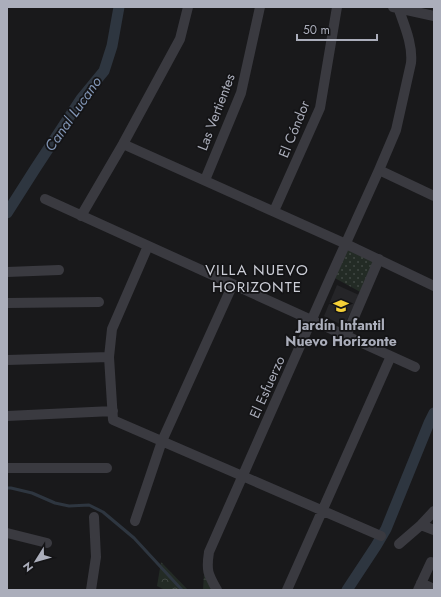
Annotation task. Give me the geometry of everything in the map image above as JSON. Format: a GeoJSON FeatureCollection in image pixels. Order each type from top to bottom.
{"type":"FeatureCollection","features":[{"type":"Feature","properties":{"kind":"street"},"geometry":{"type":"LineString","coordinates":[[81,216],[123,144],[180,39],[188,7]]}},
{"type":"Feature","properties":{"kind":"street","name":"Las Vertientes"},"geometry":{"type":"LineString","coordinates":[[204,180],[241,93],[260,7]]}},
{"type":"Feature","properties":{"kind":"street","name":"El Cóndor"},"geometry":{"type":"LineString","coordinates":[[274,211],[320,108],[337,7]]}},
{"type":"Feature","properties":{"kind":"street"},"geometry":{"type":"LineString","coordinates":[[397,7],[434,16]]}},
{"type":"Feature","properties":{"kind":"street","name":"El Esfuerzo"},"geometry":{"type":"LineString","coordinates":[[217,590],[209,575],[207,564],[209,552],[396,130],[412,54],[409,40],[397,7]]}},
{"type":"Feature","properties":{"kind":"street"},"geometry":{"type":"LineString","coordinates":[[123,144],[274,211],[434,286]]}},
{"type":"Feature","properties":{"kind":"street"},"geometry":{"type":"LineString","coordinates":[[379,170],[434,196]]}},
{"type":"Feature","properties":{"kind":"street"},"geometry":{"type":"LineString","coordinates":[[45,199],[415,367]]}},
{"type":"Feature","properties":{"kind":"street"},"geometry":{"type":"LineString","coordinates":[[148,246],[112,329],[109,357],[114,420],[381,536]]}},
{"type":"Feature","properties":{"kind":"street"},"geometry":{"type":"LineString","coordinates":[[346,336],[379,259]]}},
{"type":"Feature","properties":{"kind":"street"},"geometry":{"type":"LineString","coordinates":[[7,272],[59,270]]}},
{"type":"Feature","properties":{"kind":"street"},"geometry":{"type":"LineString","coordinates":[[135,521],[162,441],[233,284]]}},
{"type":"Feature","properties":{"kind":"street"},"geometry":{"type":"LineString","coordinates":[[7,303],[99,302]]}},
{"type":"Feature","properties":{"kind":"street"},"geometry":{"type":"LineString","coordinates":[[287,590],[391,356]]}},
{"type":"Feature","properties":{"kind":"street"},"geometry":{"type":"LineString","coordinates":[[7,360],[109,357]]}},
{"type":"Feature","properties":{"kind":"street"},"geometry":{"type":"LineString","coordinates":[[7,416],[113,411]]}},
{"type":"Feature","properties":{"kind":"street"},"geometry":{"type":"LineString","coordinates":[[7,468],[107,468]]}},
{"type":"Feature","properties":{"kind":"street"},"geometry":{"type":"LineString","coordinates":[[399,544],[422,525],[434,511]]}},
{"type":"Feature","properties":{"kind":"street"},"geometry":{"type":"LineString","coordinates":[[91,590],[96,558],[94,517]]}},
{"type":"Feature","properties":{"kind":"street"},"geometry":{"type":"LineString","coordinates":[[422,525],[434,530]]}},
{"type":"Feature","properties":{"kind":"street"},"geometry":{"type":"LineString","coordinates":[[7,533],[47,543]]}},
{"type":"Feature","properties":{"kind":"street"},"geometry":{"type":"LineString","coordinates":[[431,562],[419,587],[434,589]]}},
{"type":"Feature","properties":{"kind":"shaded area","name":"Jardín Infantil Nuevo Horizonte"},"geometry":{"type":"Polygon","coordinates":[[[337,285],[359,295],[344,326],[324,316],[337,285]]]}},
{"type":"Feature","properties":{"kind":"green space"},"geometry":{"type":"Polygon","coordinates":[[[346,244],[379,259],[364,294],[331,276],[346,244]]]}},
{"type":"Feature","properties":{"kind":"green space"},"geometry":{"type":"Polygon","coordinates":[[[161,562],[188,590],[165,590],[157,586],[161,562]]]}},
{"type":"Feature","properties":{"kind":"green space"},"geometry":{"type":"Polygon","coordinates":[[[204,574],[212,590],[203,590],[204,574]]]}},
{"type":"Feature","properties":{"kind":"waterway","name":"Canal Lucano"},"geometry":{"type":"LineString","coordinates":[[7,213],[81,99],[104,71],[112,46],[119,7]]}},
{"type":"Feature","properties":{"kind":"waterway"},"geometry":{"type":"LineString","coordinates":[[347,590],[386,529],[434,413]]}},
{"type":"Feature","properties":{"kind":"waterway"},"geometry":{"type":"LineString","coordinates":[[7,488],[32,493],[55,503],[69,506],[89,505],[103,512],[134,538],[182,590]]}},
{"type":"Feature","properties":{"kind":"place","name":"Jardín Infantil Nuevo Horizonte"},"geometry":{"type":"Point","coordinates":[341,306]}},
{"type":"Feature","properties":{"kind":"district","name":"VILLA NUEVO HORIZONTE"},"geometry":{"type":"Point","coordinates":[257,278]}}]}
